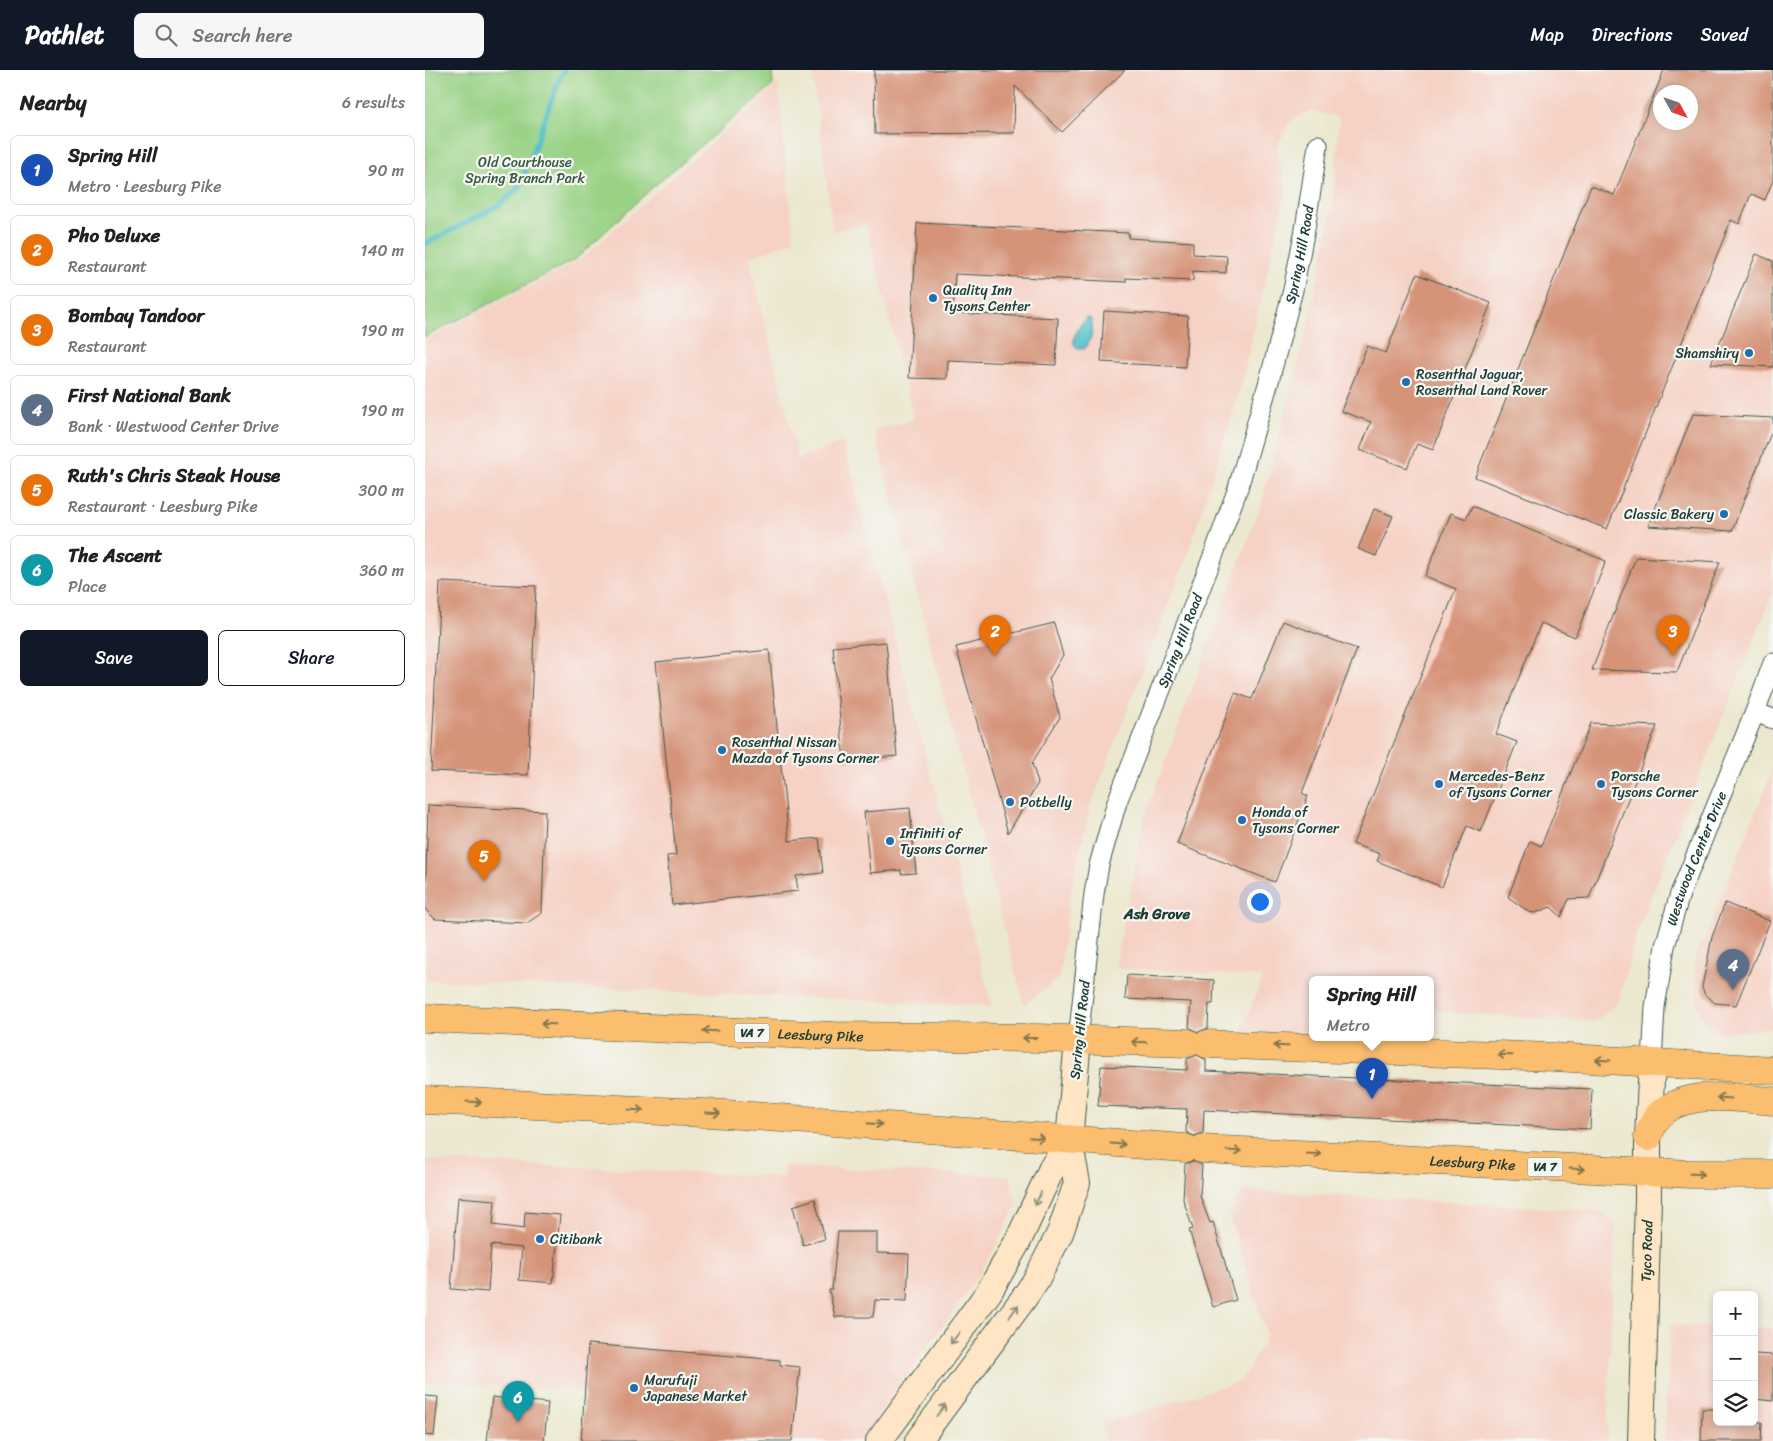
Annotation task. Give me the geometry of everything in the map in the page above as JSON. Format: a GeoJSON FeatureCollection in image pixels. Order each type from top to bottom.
{"type":"FeatureCollection","features":[{"type":"Feature","properties":{"kind":"highway","name":"Leesburg Pike"},"geometry":{"type":"LineString","coordinates":[[425,1018],[834,1036],[1037,1038],[1197,1044],[1652,1062],[1773,1070]]}},
{"type":"Feature","properties":{"kind":"highway"},"geometry":{"type":"LineString","coordinates":[[1648,1137],[1657,1118],[1688,1100],[1714,1097],[1773,1101]]}},
{"type":"Feature","properties":{"kind":"highway","name":"Leesburg Pike"},"geometry":{"type":"LineString","coordinates":[[425,1100],[725,1114],[1194,1149],[1648,1172],[1773,1174]]}},
{"type":"Feature","properties":{"kind":"main road","name":"Spring Hill Road"},"geometry":{"type":"LineString","coordinates":[[918,1441],[1024,1298],[1060,1233],[1077,1183],[1069,1140],[1079,1040]]}},
{"type":"Feature","properties":{"kind":"main road","name":"Tyco Road"},"geometry":{"type":"LineString","coordinates":[[1641,1441],[1648,1137],[1652,1062]]}},
{"type":"Feature","properties":{"kind":"main road","name":"Spring Hill Road"},"geometry":{"type":"LineString","coordinates":[[879,1441],[989,1292],[1019,1241],[1052,1168],[1069,1140]]}},
{"type":"Feature","properties":{"kind":"street","name":"Spring Hill Road"},"geometry":{"type":"LineString","coordinates":[[1079,1040],[1094,894],[1099,865],[1117,802],[1238,488],[1293,290],[1318,145]]}},
{"type":"Feature","properties":{"kind":"street","name":"Westwood Center Drive"},"geometry":{"type":"LineString","coordinates":[[1652,1062],[1655,1007],[1665,946],[1680,894],[1755,712],[1773,662]]}},
{"type":"Feature","properties":{"kind":"street"},"geometry":{"type":"LineString","coordinates":[[1755,712],[1773,719]]}},
{"type":"Feature","properties":{"kind":"shaded area"},"geometry":{"type":"Polygon","coordinates":[[[812,70],[1773,70],[1773,592],[1636,935],[1618,1003],[1595,1022],[1434,1011],[1434,976],[1309,976],[1309,1036],[1241,1032],[1263,977],[1115,968],[1144,818],[1262,502],[1309,321],[1333,204],[1339,117],[1310,111],[1291,120],[1277,146],[1286,191],[1240,390],[1189,550],[1090,808],[1070,893],[1059,978],[1024,1005],[874,430],[914,420],[866,224],[833,231],[812,70]]]}},
{"type":"Feature","properties":{"kind":"shaded area"},"geometry":{"type":"Polygon","coordinates":[[[778,83],[794,241],[749,257],[798,458],[843,442],[992,1006],[425,980],[425,340],[581,259],[778,83]]]}},
{"type":"Feature","properties":{"kind":"shaded area"},"geometry":{"type":"Polygon","coordinates":[[[1773,769],[1773,1028],[1719,1033],[1707,1026],[1697,1007],[1695,956],[1707,933],[1773,769]]]}},
{"type":"Feature","properties":{"kind":"shaded area"},"geometry":{"type":"Polygon","coordinates":[[[425,1160],[785,1177],[783,1166],[1010,1176],[1017,1205],[990,1257],[970,1288],[859,1441],[583,1441],[587,1390],[425,1382],[425,1160]]]}},
{"type":"Feature","properties":{"kind":"shaded area"},"geometry":{"type":"Polygon","coordinates":[[[1243,1190],[1601,1211],[1615,1224],[1607,1441],[1105,1441],[1101,1424],[1241,1381],[1267,1336],[1229,1214],[1243,1190]]]}},
{"type":"Feature","properties":{"kind":"shaded area"},"geometry":{"type":"Polygon","coordinates":[[[1670,1325],[1713,1326],[1713,1426],[1758,1426],[1758,1327],[1773,1328],[1773,1441],[1664,1441],[1670,1325]]]}},
{"type":"Feature","properties":{"kind":"green space","name":"Old Courthouse Spring Branch Park"},"geometry":{"type":"Polygon","coordinates":[[[425,70],[772,70],[773,85],[653,187],[576,259],[425,337],[425,70]]]}},
{"type":"Feature","properties":{"kind":"water"},"geometry":{"type":"Polygon","coordinates":[[[1086,317],[1091,319],[1093,327],[1091,338],[1085,349],[1078,348],[1074,341],[1075,336],[1086,317]]]}},
{"type":"Feature","properties":{"kind":"building"},"geometry":{"type":"Polygon","coordinates":[[[874,70],[1125,70],[1062,132],[1015,86],[1014,133],[875,134],[874,70]]]}},
{"type":"Feature","properties":{"kind":"building"},"geometry":{"type":"Polygon","coordinates":[[[1664,70],[1773,70],[1773,180],[1765,200],[1751,194],[1739,224],[1731,220],[1607,529],[1475,477],[1591,186],[1614,195],[1653,98],[1653,130],[1698,130],[1698,85],[1658,85],[1664,70]]]}},
{"type":"Feature","properties":{"kind":"building","name":"Quality Inn Tysons Center"},"geometry":{"type":"Polygon","coordinates":[[[917,223],[1129,233],[1128,238],[1193,242],[1193,254],[1227,256],[1226,273],[1193,271],[1193,281],[1126,278],[1126,282],[955,274],[953,313],[1058,318],[1056,365],[948,360],[947,379],[909,378],[917,223]]]}},
{"type":"Feature","properties":{"kind":"building"},"geometry":{"type":"Polygon","coordinates":[[[1756,254],[1773,261],[1773,367],[1711,364],[1756,254]]]}},
{"type":"Feature","properties":{"kind":"building","name":"Rosenthal Jaguar, Rosenthal Land Rover"},"geometry":{"type":"Polygon","coordinates":[[[1417,274],[1491,303],[1433,450],[1417,444],[1407,468],[1360,450],[1371,422],[1341,411],[1367,346],[1386,353],[1417,274]]]}},
{"type":"Feature","properties":{"kind":"building"},"geometry":{"type":"Polygon","coordinates":[[[1104,311],[1188,316],[1185,367],[1101,362],[1104,311]]]}},
{"type":"Feature","properties":{"kind":"building"},"geometry":{"type":"Polygon","coordinates":[[[1693,414],[1773,418],[1773,428],[1732,531],[1648,526],[1693,414]]]}},
{"type":"Feature","properties":{"kind":"building","name":"Mercedes-Benz of Tysons Corner"},"geometry":{"type":"Polygon","coordinates":[[[1472,506],[1606,561],[1575,637],[1541,623],[1496,734],[1517,742],[1481,832],[1467,826],[1442,887],[1377,861],[1380,854],[1353,844],[1456,589],[1425,576],[1451,513],[1466,519],[1472,506]]]}},
{"type":"Feature","properties":{"kind":"building"},"geometry":{"type":"Polygon","coordinates":[[[1374,509],[1393,516],[1376,556],[1358,549],[1374,509]]]}},
{"type":"Feature","properties":{"kind":"building"},"geometry":{"type":"Polygon","coordinates":[[[1636,557],[1720,562],[1677,672],[1592,670],[1636,557]]]}},
{"type":"Feature","properties":{"kind":"building"},"geometry":{"type":"Polygon","coordinates":[[[440,582],[536,586],[528,775],[431,771],[440,582]]]}},
{"type":"Feature","properties":{"kind":"building"},"geometry":{"type":"Polygon","coordinates":[[[1283,621],[1357,649],[1302,793],[1308,796],[1275,882],[1177,844],[1235,693],[1252,699],[1283,621]]]}},
{"type":"Feature","properties":{"kind":"building"},"geometry":{"type":"Polygon","coordinates":[[[1054,623],[1063,655],[1049,679],[1060,717],[1032,763],[1038,783],[1008,833],[956,647],[1054,623]]]}},
{"type":"Feature","properties":{"kind":"building"},"geometry":{"type":"Polygon","coordinates":[[[886,642],[897,756],[844,761],[833,647],[886,642]]]}},
{"type":"Feature","properties":{"kind":"building","name":"Rosenthal Nissan Mazda of Tysons Corner"},"geometry":{"type":"Polygon","coordinates":[[[769,650],[789,841],[819,838],[823,873],[796,876],[798,891],[672,905],[667,856],[676,855],[656,662],[769,650]]]}},
{"type":"Feature","properties":{"kind":"building","name":"Porsche Tysons Corner"},"geometry":{"type":"Polygon","coordinates":[[[1591,723],[1657,726],[1589,898],[1569,899],[1561,917],[1551,907],[1535,913],[1529,912],[1508,897],[1530,841],[1541,846],[1591,723]]]}},
{"type":"Feature","properties":{"kind":"building"},"geometry":{"type":"Polygon","coordinates":[[[428,805],[545,811],[542,913],[527,923],[435,919],[425,909],[428,805]]]}},
{"type":"Feature","properties":{"kind":"building","name":"Infiniti of Tysons Corner"},"geometry":{"type":"Polygon","coordinates":[[[910,808],[916,873],[901,874],[901,870],[870,873],[864,812],[910,808]]]}},
{"type":"Feature","properties":{"kind":"building"},"geometry":{"type":"Polygon","coordinates":[[[1725,903],[1770,921],[1736,1005],[1715,1003],[1705,995],[1702,987],[1712,937],[1725,903]]]}},
{"type":"Feature","properties":{"kind":"building"},"geometry":{"type":"Polygon","coordinates":[[[1127,975],[1214,980],[1213,1004],[1209,1004],[1208,1028],[1198,1032],[1189,1027],[1191,1002],[1125,999],[1127,975]]]}},
{"type":"Feature","properties":{"kind":"building"},"geometry":{"type":"Polygon","coordinates":[[[1197,1055],[1206,1060],[1206,1071],[1592,1089],[1590,1129],[1204,1110],[1203,1133],[1194,1136],[1186,1132],[1187,1109],[1098,1106],[1101,1066],[1187,1070],[1187,1059],[1197,1055]]]}},
{"type":"Feature","properties":{"kind":"building"},"geometry":{"type":"Polygon","coordinates":[[[1193,1161],[1202,1165],[1200,1196],[1210,1223],[1213,1222],[1236,1300],[1213,1307],[1189,1230],[1193,1229],[1183,1199],[1185,1164],[1193,1161]]]}},
{"type":"Feature","properties":{"kind":"building"},"geometry":{"type":"Polygon","coordinates":[[[458,1197],[495,1200],[493,1225],[524,1229],[525,1212],[560,1215],[553,1283],[519,1280],[522,1248],[491,1245],[488,1292],[451,1289],[458,1197]]]}},
{"type":"Feature","properties":{"kind":"building"},"geometry":{"type":"Polygon","coordinates":[[[815,1199],[825,1239],[803,1245],[793,1206],[815,1199]]]}},
{"type":"Feature","properties":{"kind":"building"},"geometry":{"type":"Polygon","coordinates":[[[838,1232],[877,1232],[877,1253],[909,1254],[907,1301],[875,1300],[873,1317],[835,1317],[829,1290],[832,1290],[838,1232]]]}},
{"type":"Feature","properties":{"kind":"building"},"geometry":{"type":"Polygon","coordinates":[[[588,1344],[780,1360],[780,1365],[800,1367],[792,1441],[581,1441],[588,1344]]]}},
{"type":"Feature","properties":{"kind":"building"},"geometry":{"type":"Polygon","coordinates":[[[1758,1354],[1773,1355],[1773,1401],[1758,1399],[1758,1354]]]}},
{"type":"Feature","properties":{"kind":"building"},"geometry":{"type":"Polygon","coordinates":[[[425,1396],[438,1397],[434,1436],[425,1435],[425,1396]]]}},
{"type":"Feature","properties":{"kind":"building"},"geometry":{"type":"Polygon","coordinates":[[[492,1397],[548,1403],[544,1441],[487,1441],[492,1397]]]}},
{"type":"Feature","properties":{"kind":"building"},"geometry":{"type":"Polygon","coordinates":[[[1702,1409],[1713,1409],[1713,1426],[1758,1426],[1758,1422],[1762,1422],[1761,1441],[1701,1441],[1702,1409]]]}},
{"type":"Feature","properties":{"kind":"waterway"},"geometry":{"type":"LineString","coordinates":[[425,244],[498,206],[520,187],[561,75],[565,70]]}},
{"type":"Feature","properties":{"kind":"place","name":"Quality Inn Tysons Center"},"geometry":{"type":"Point","coordinates":[933,298]}},
{"type":"Feature","properties":{"kind":"place","name":"Shamshiry"},"geometry":{"type":"Point","coordinates":[1749,353]}},
{"type":"Feature","properties":{"kind":"place","name":"Rosenthal Jaguar, Rosenthal Land Rover"},"geometry":{"type":"Point","coordinates":[1406,382]}},
{"type":"Feature","properties":{"kind":"place","name":"Classic Bakery"},"geometry":{"type":"Point","coordinates":[1724,514]}},
{"type":"Feature","properties":{"kind":"place","name":"Pho Deluxe"},"geometry":{"type":"Point","coordinates":[995,656]}},
{"type":"Feature","properties":{"kind":"place","name":"Bombay Tandoor"},"geometry":{"type":"Point","coordinates":[1673,656]}},
{"type":"Feature","properties":{"kind":"place","name":"Rosenthal Nissan Mazda of Tysons Corner"},"geometry":{"type":"Point","coordinates":[722,750]}},
{"type":"Feature","properties":{"kind":"place","name":"Mercedes-Benz of Tysons Corner"},"geometry":{"type":"Point","coordinates":[1439,784]}},
{"type":"Feature","properties":{"kind":"place","name":"Porsche Tysons Corner"},"geometry":{"type":"Point","coordinates":[1601,784]}},
{"type":"Feature","properties":{"kind":"place","name":"Potbelly"},"geometry":{"type":"Point","coordinates":[1010,802]}},
{"type":"Feature","properties":{"kind":"place","name":"Honda of Tysons Corner"},"geometry":{"type":"Point","coordinates":[1242,820]}},
{"type":"Feature","properties":{"kind":"place","name":"Infiniti of Tysons Corner"},"geometry":{"type":"Point","coordinates":[890,841]}},
{"type":"Feature","properties":{"kind":"place","name":"Ruth's Chris Steak House"},"geometry":{"type":"Point","coordinates":[484,881]}},
{"type":"Feature","properties":{"kind":"place","name":"First National Bank"},"geometry":{"type":"Point","coordinates":[1733,990]}},
{"type":"Feature","properties":{"kind":"place","name":"Spring Hill"},"geometry":{"type":"Point","coordinates":[1372,1099]}},
{"type":"Feature","properties":{"kind":"place","name":"Citibank"},"geometry":{"type":"Point","coordinates":[540,1239]}},
{"type":"Feature","properties":{"kind":"place","name":"Marufuji Japanese Market"},"geometry":{"type":"Point","coordinates":[634,1388]}},
{"type":"Feature","properties":{"kind":"place","name":"The Ascent"},"geometry":{"type":"Point","coordinates":[518,1422]}},
{"type":"Feature","properties":{"kind":"district","name":"Ash Grove"},"geometry":{"type":"Point","coordinates":[1157,914]}}]}
